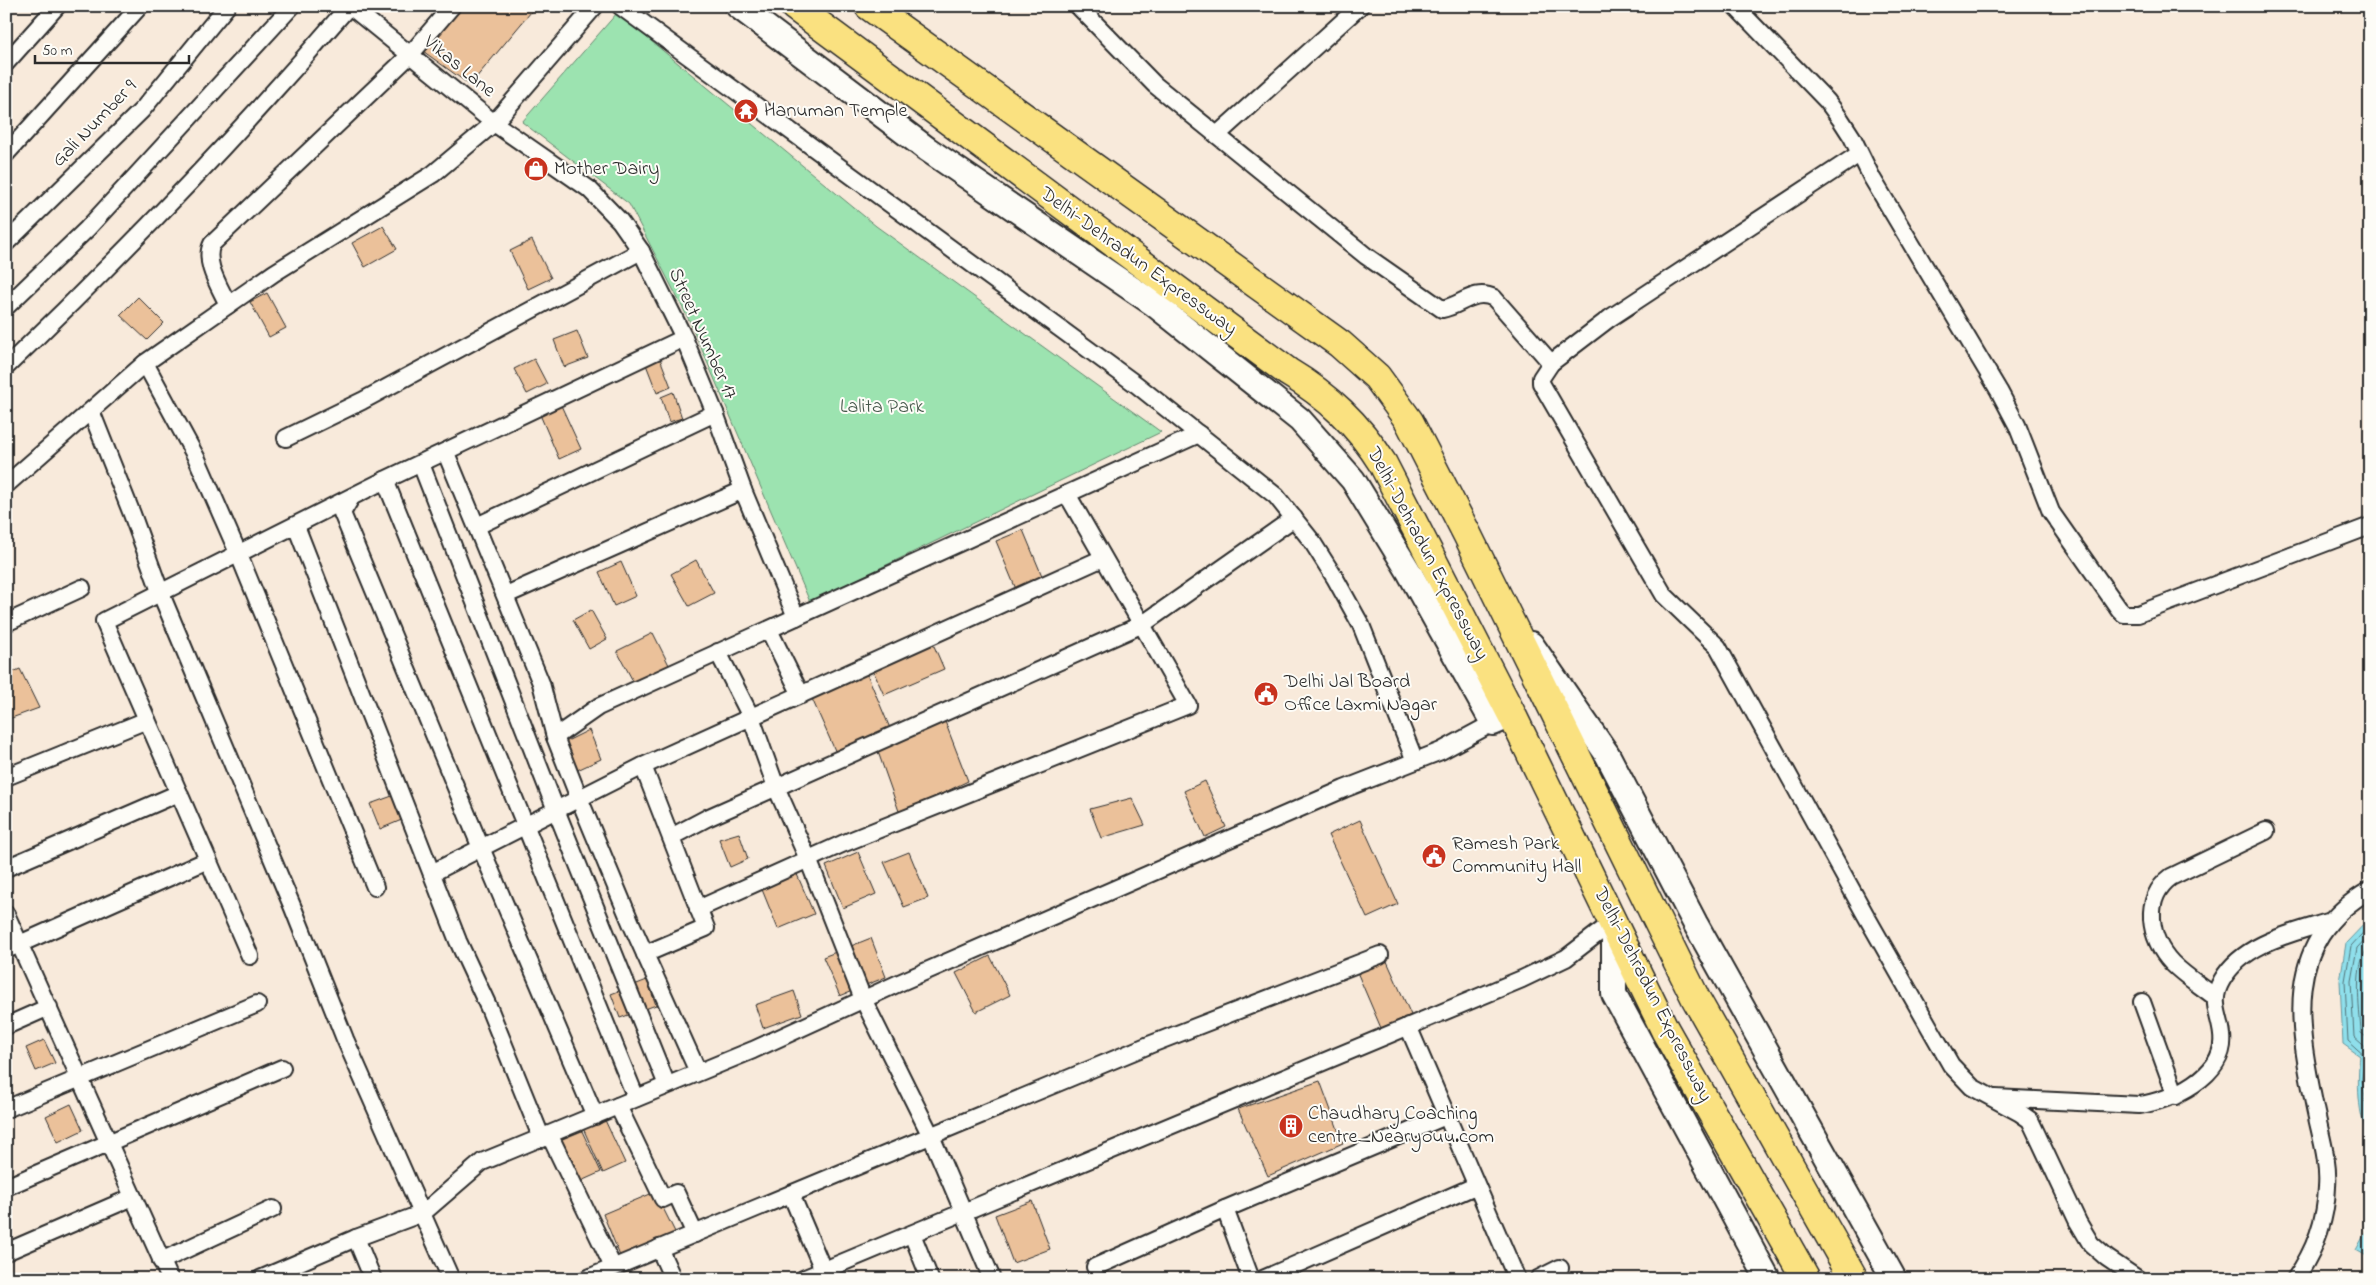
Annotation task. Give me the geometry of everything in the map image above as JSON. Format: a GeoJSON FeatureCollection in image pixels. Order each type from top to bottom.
{"type":"FeatureCollection","features":[{"type":"Feature","properties":{"kind":"highway","name":"Delhi-Dehradun Expressway"},"geometry":{"type":"LineString","coordinates":[[794,6],[1339,408],[1360,431],[1383,464],[1502,719],[1614,922],[1666,1030],[1806,1279]]}},
{"type":"Feature","properties":{"kind":"highway","name":"Delhi-Dehradun Expressway"},"geometry":{"type":"LineString","coordinates":[[869,6],[1359,359],[1394,398],[1409,420],[1498,596],[1696,999],[1854,1279]]}},
{"type":"Feature","properties":{"kind":"street"},"geometry":{"type":"LineString","coordinates":[[6,63],[57,6]]}},
{"type":"Feature","properties":{"kind":"street"},"geometry":{"type":"LineString","coordinates":[[6,154],[140,6]]}},
{"type":"Feature","properties":{"kind":"street","name":"Gali Number 9"},"geometry":{"type":"LineString","coordinates":[[6,243],[142,110],[227,6]]}},
{"type":"Feature","properties":{"kind":"street"},"geometry":{"type":"LineString","coordinates":[[6,307],[87,228],[292,6]]}},
{"type":"Feature","properties":{"kind":"street"},"geometry":{"type":"LineString","coordinates":[[6,367],[91,286],[305,58],[350,6]]}},
{"type":"Feature","properties":{"kind":"street","name":"Vikas Lane"},"geometry":{"type":"LineString","coordinates":[[350,6],[494,123]]}},
{"type":"Feature","properties":{"kind":"street"},"geometry":{"type":"LineString","coordinates":[[228,305],[209,260],[208,251],[212,244],[410,55],[452,6]]}},
{"type":"Feature","properties":{"kind":"street"},"geometry":{"type":"LineString","coordinates":[[6,485],[145,363],[274,273],[433,174],[494,123],[595,6]]}},
{"type":"Feature","properties":{"kind":"street"},"geometry":{"type":"LineString","coordinates":[[620,6],[1137,385],[1276,496],[1311,540],[1361,625],[1415,761]]}},
{"type":"Feature","properties":{"kind":"street"},"geometry":{"type":"LineString","coordinates":[[260,1279],[356,1238],[423,1213],[482,1162],[753,1050],[864,999],[1344,789],[1441,751],[1502,719],[1353,480],[1300,420],[1154,304],[927,149],[738,6]]}},
{"type":"Feature","properties":{"kind":"street"},"geometry":{"type":"LineString","coordinates":[[1078,6],[1155,85],[1366,256],[1438,308],[1445,309],[1476,295],[1484,294],[1494,298],[1551,363]]}},
{"type":"Feature","properties":{"kind":"street"},"geometry":{"type":"LineString","coordinates":[[1217,135],[1360,6]]}},
{"type":"Feature","properties":{"kind":"street"},"geometry":{"type":"LineString","coordinates":[[1735,6],[1828,101],[1852,138],[1859,154],[2003,397],[2023,439],[2051,512],[2124,614],[2138,614],[2370,526]]}},
{"type":"Feature","properties":{"kind":"street","name":"Street Number 17"},"geometry":{"type":"LineString","coordinates":[[494,123],[589,189],[620,221],[641,251],[684,338],[715,413],[743,490],[796,617]]}},
{"type":"Feature","properties":{"kind":"street"},"geometry":{"type":"LineString","coordinates":[[1859,154],[1610,318],[1551,363],[1541,378],[1543,387],[1654,581],[1672,604],[1718,646],[1865,914],[1951,1065],[1972,1087],[2030,1120],[2078,1222],[2091,1244],[2107,1258],[2138,1279]]}},
{"type":"Feature","properties":{"kind":"street"},"geometry":{"type":"LineString","coordinates":[[286,438],[371,396],[641,251]]}},
{"type":"Feature","properties":{"kind":"street"},"geometry":{"type":"LineString","coordinates":[[250,956],[104,621],[239,555],[385,480],[446,453],[684,338]]}},
{"type":"Feature","properties":{"kind":"street"},"geometry":{"type":"LineString","coordinates":[[145,363],[197,459],[239,555],[375,887]]}},
{"type":"Feature","properties":{"kind":"street"},"geometry":{"type":"LineString","coordinates":[[91,411],[161,594],[294,908],[345,1039],[451,1279]]}},
{"type":"Feature","properties":{"kind":"street"},"geometry":{"type":"LineString","coordinates":[[477,526],[715,413]]}},
{"type":"Feature","properties":{"kind":"street"},"geometry":{"type":"LineString","coordinates":[[555,737],[598,707],[1199,434]]}},
{"type":"Feature","properties":{"kind":"street"},"geometry":{"type":"LineString","coordinates":[[446,453],[541,683],[555,737],[579,798],[645,954],[698,1072]]}},
{"type":"Feature","properties":{"kind":"street"},"geometry":{"type":"LineString","coordinates":[[421,464],[556,810],[667,1085]]}},
{"type":"Feature","properties":{"kind":"street"},"geometry":{"type":"LineString","coordinates":[[385,480],[636,1098]]}},
{"type":"Feature","properties":{"kind":"street"},"geometry":{"type":"LineString","coordinates":[[506,595],[743,490]]}},
{"type":"Feature","properties":{"kind":"street"},"geometry":{"type":"LineString","coordinates":[[698,909],[808,858],[1188,705],[1144,624],[1102,558],[1067,494]]}},
{"type":"Feature","properties":{"kind":"street"},"geometry":{"type":"LineString","coordinates":[[350,498],[342,513],[595,1116]]}},
{"type":"Feature","properties":{"kind":"street"},"geometry":{"type":"LineString","coordinates":[[671,837],[776,787],[1144,624],[1294,518]]}},
{"type":"Feature","properties":{"kind":"street"},"geometry":{"type":"LineString","coordinates":[[296,526],[432,873],[546,1137],[613,1268]]}},
{"type":"Feature","properties":{"kind":"street"},"geometry":{"type":"LineString","coordinates":[[432,873],[643,766],[1102,558]]}},
{"type":"Feature","properties":{"kind":"street"},"geometry":{"type":"LineString","coordinates":[[6,623],[82,588]]}},
{"type":"Feature","properties":{"kind":"street"},"geometry":{"type":"LineString","coordinates":[[1498,596],[1607,754],[1695,923],[1894,1279]]}},
{"type":"Feature","properties":{"kind":"street"},"geometry":{"type":"LineString","coordinates":[[769,630],[801,695]]}},
{"type":"Feature","properties":{"kind":"street"},"geometry":{"type":"LineString","coordinates":[[718,652],[751,717],[776,787],[808,858],[864,999],[931,1136],[992,1279]]}},
{"type":"Feature","properties":{"kind":"street"},"geometry":{"type":"LineString","coordinates":[[6,777],[147,720]]}},
{"type":"Feature","properties":{"kind":"street"},"geometry":{"type":"LineString","coordinates":[[643,766],[706,928],[645,954]]}},
{"type":"Feature","properties":{"kind":"street"},"geometry":{"type":"LineString","coordinates":[[6,868],[179,793]]}},
{"type":"Feature","properties":{"kind":"street"},"geometry":{"type":"LineString","coordinates":[[2215,997],[2186,976],[2164,953],[2154,926],[2152,902],[2160,885],[2171,877],[2266,831]]}},
{"type":"Feature","properties":{"kind":"street"},"geometry":{"type":"LineString","coordinates":[[14,947],[208,860]]}},
{"type":"Feature","properties":{"kind":"street"},"geometry":{"type":"LineString","coordinates":[[2294,1279],[2308,1261],[2318,1238],[2327,1186],[2325,1155],[2314,1100],[2302,1021],[2301,992],[2306,966],[2312,948],[2331,921],[2356,898],[2370,890]]}},
{"type":"Feature","properties":{"kind":"street"},"geometry":{"type":"LineString","coordinates":[[6,914],[14,947],[49,1007],[78,1078],[110,1143],[170,1279]]}},
{"type":"Feature","properties":{"kind":"street"},"geometry":{"type":"LineString","coordinates":[[1992,1098],[2138,1105],[2157,1103],[2176,1096],[2208,1072],[2222,1047],[2222,1035],[2216,1014],[2215,997],[2222,978],[2249,954],[2265,943],[2331,921]]}},
{"type":"Feature","properties":{"kind":"street"},"geometry":{"type":"LineString","coordinates":[[803,1279],[825,1274],[963,1212],[1566,958],[1614,922]]}},
{"type":"Feature","properties":{"kind":"street"},"geometry":{"type":"LineString","coordinates":[[1614,922],[1614,994],[1768,1279]]}},
{"type":"Feature","properties":{"kind":"street"},"geometry":{"type":"LineString","coordinates":[[586,1279],[1149,1045],[1380,955]]}},
{"type":"Feature","properties":{"kind":"street"},"geometry":{"type":"LineString","coordinates":[[2142,1002],[2176,1096]]}},
{"type":"Feature","properties":{"kind":"street"},"geometry":{"type":"LineString","coordinates":[[6,1109],[257,1004]]}},
{"type":"Feature","properties":{"kind":"street"},"geometry":{"type":"LineString","coordinates":[[6,1026],[49,1007]]}},
{"type":"Feature","properties":{"kind":"street"},"geometry":{"type":"LineString","coordinates":[[1408,1026],[1517,1279]]}},
{"type":"Feature","properties":{"kind":"street"},"geometry":{"type":"LineString","coordinates":[[6,1187],[282,1068]]}},
{"type":"Feature","properties":{"kind":"street"},"geometry":{"type":"LineString","coordinates":[[618,1106],[663,1199],[676,1193],[695,1234]]}},
{"type":"Feature","properties":{"kind":"street"},"geometry":{"type":"LineString","coordinates":[[1094,1267],[1225,1209],[1446,1116]]}},
{"type":"Feature","properties":{"kind":"street"},"geometry":{"type":"LineString","coordinates":[[1263,1279],[1476,1186]]}},
{"type":"Feature","properties":{"kind":"street"},"geometry":{"type":"LineString","coordinates":[[791,1194],[825,1274]]}},
{"type":"Feature","properties":{"kind":"street"},"geometry":{"type":"LineString","coordinates":[[6,1252],[133,1197]]}},
{"type":"Feature","properties":{"kind":"street"},"geometry":{"type":"LineString","coordinates":[[161,1261],[273,1209]]}},
{"type":"Feature","properties":{"kind":"street"},"geometry":{"type":"LineString","coordinates":[[1225,1209],[1251,1279]]}},
{"type":"Feature","properties":{"kind":"street"},"geometry":{"type":"LineString","coordinates":[[912,1234],[930,1279]]}},
{"type":"Feature","properties":{"kind":"street"},"geometry":{"type":"LineString","coordinates":[[356,1238],[373,1279]]}},
{"type":"Feature","properties":{"kind":"street"},"geometry":{"type":"LineString","coordinates":[[659,1248],[674,1279]]}},
{"type":"Feature","properties":{"kind":"street"},"geometry":{"type":"LineString","coordinates":[[1538,1279],[1560,1268]]}},
{"type":"Feature","properties":{"kind":"green space","name":"Lalita Park"},"geometry":{"type":"Polygon","coordinates":[[[617,13],[876,226],[1161,432],[810,602],[690,322],[629,204],[522,122],[617,13]]]}},
{"type":"Feature","properties":{"kind":"water"},"geometry":{"type":"Polygon","coordinates":[[[2370,918],[2370,1137],[2360,1109],[2358,1075],[2360,1056],[2343,1044],[2340,981],[2346,943],[2370,918]]]}},
{"type":"Feature","properties":{"kind":"water"},"geometry":{"type":"Polygon","coordinates":[[[2370,1224],[2370,1258],[2356,1250],[2370,1224]]]}},
{"type":"Feature","properties":{"kind":"building"},"geometry":{"type":"Polygon","coordinates":[[[456,6],[536,6],[470,85],[420,49],[456,6]]]}},
{"type":"Feature","properties":{"kind":"building"},"geometry":{"type":"Polygon","coordinates":[[[383,226],[397,249],[365,267],[352,243],[383,226]]]}},
{"type":"Feature","properties":{"kind":"building"},"geometry":{"type":"Polygon","coordinates":[[[532,240],[551,278],[528,289],[510,251],[532,240]]]}},
{"type":"Feature","properties":{"kind":"building"},"geometry":{"type":"Polygon","coordinates":[[[267,293],[286,328],[269,337],[250,302],[267,293]]]}},
{"type":"Feature","properties":{"kind":"building"},"geometry":{"type":"Polygon","coordinates":[[[138,297],[164,323],[147,340],[120,315],[138,297]]]}},
{"type":"Feature","properties":{"kind":"building"},"geometry":{"type":"Polygon","coordinates":[[[577,331],[588,358],[564,367],[554,340],[577,331]]]}},
{"type":"Feature","properties":{"kind":"building"},"geometry":{"type":"Polygon","coordinates":[[[659,356],[671,387],[657,393],[645,362],[659,356]]]}},
{"type":"Feature","properties":{"kind":"building"},"geometry":{"type":"Polygon","coordinates":[[[534,359],[547,384],[527,394],[514,369],[534,359]]]}},
{"type":"Feature","properties":{"kind":"building"},"geometry":{"type":"Polygon","coordinates":[[[673,392],[682,418],[669,422],[661,397],[673,392]]]}},
{"type":"Feature","properties":{"kind":"building"},"geometry":{"type":"Polygon","coordinates":[[[559,401],[581,449],[559,459],[538,410],[559,401]]]}},
{"type":"Feature","properties":{"kind":"building"},"geometry":{"type":"Polygon","coordinates":[[[1023,530],[1045,583],[1018,594],[996,541],[1023,530]]]}},
{"type":"Feature","properties":{"kind":"building"},"geometry":{"type":"Polygon","coordinates":[[[696,560],[714,593],[689,606],[671,574],[696,560]]]}},
{"type":"Feature","properties":{"kind":"building"},"geometry":{"type":"Polygon","coordinates":[[[621,562],[636,596],[614,606],[599,572],[621,562]]]}},
{"type":"Feature","properties":{"kind":"building"},"geometry":{"type":"Polygon","coordinates":[[[591,610],[607,639],[589,649],[573,620],[591,610]]]}},
{"type":"Feature","properties":{"kind":"building"},"geometry":{"type":"Polygon","coordinates":[[[653,633],[669,665],[634,683],[617,651],[653,633]]]}},
{"type":"Feature","properties":{"kind":"building"},"geometry":{"type":"Polygon","coordinates":[[[931,639],[944,669],[884,695],[871,666],[931,639]]]}},
{"type":"Feature","properties":{"kind":"building"},"geometry":{"type":"Polygon","coordinates":[[[20,669],[39,708],[6,720],[6,675],[20,669]]]}},
{"type":"Feature","properties":{"kind":"building"},"geometry":{"type":"Polygon","coordinates":[[[865,669],[892,733],[837,755],[809,692],[865,669]]]}},
{"type":"Feature","properties":{"kind":"building"},"geometry":{"type":"Polygon","coordinates":[[[944,719],[968,781],[900,814],[877,749],[944,719]]]}},
{"type":"Feature","properties":{"kind":"building"},"geometry":{"type":"Polygon","coordinates":[[[589,730],[601,759],[571,773],[561,744],[589,730]]]}},
{"type":"Feature","properties":{"kind":"building"},"geometry":{"type":"Polygon","coordinates":[[[1205,781],[1226,827],[1205,837],[1184,791],[1205,781]]]}},
{"type":"Feature","properties":{"kind":"building"},"geometry":{"type":"Polygon","coordinates":[[[395,795],[404,819],[380,829],[370,804],[395,795]]]}},
{"type":"Feature","properties":{"kind":"building"},"geometry":{"type":"Polygon","coordinates":[[[1132,798],[1145,825],[1101,838],[1090,809],[1132,798]]]}},
{"type":"Feature","properties":{"kind":"building"},"geometry":{"type":"Polygon","coordinates":[[[1360,820],[1398,904],[1367,918],[1328,835],[1360,820]]]}},
{"type":"Feature","properties":{"kind":"building"},"geometry":{"type":"Polygon","coordinates":[[[739,833],[748,859],[730,867],[719,839],[739,833]]]}},
{"type":"Feature","properties":{"kind":"building"},"geometry":{"type":"Polygon","coordinates":[[[858,852],[876,894],[843,908],[826,866],[858,852]]]}},
{"type":"Feature","properties":{"kind":"building"},"geometry":{"type":"Polygon","coordinates":[[[909,852],[928,898],[904,907],[884,862],[909,852]]]}},
{"type":"Feature","properties":{"kind":"building"},"geometry":{"type":"Polygon","coordinates":[[[796,872],[814,914],[778,929],[761,887],[796,872]]]}},
{"type":"Feature","properties":{"kind":"building"},"geometry":{"type":"Polygon","coordinates":[[[871,938],[886,977],[866,985],[851,946],[871,938]]]}},
{"type":"Feature","properties":{"kind":"building"},"geometry":{"type":"Polygon","coordinates":[[[841,950],[857,989],[840,996],[823,957],[841,950]]]}},
{"type":"Feature","properties":{"kind":"building"},"geometry":{"type":"Polygon","coordinates":[[[990,956],[1010,995],[976,1012],[956,973],[990,956]]]}},
{"type":"Feature","properties":{"kind":"building"},"geometry":{"type":"Polygon","coordinates":[[[1386,959],[1411,1015],[1381,1028],[1357,972],[1386,959]]]}},
{"type":"Feature","properties":{"kind":"building"},"geometry":{"type":"Polygon","coordinates":[[[647,980],[656,1005],[620,1018],[611,994],[647,980]]]}},
{"type":"Feature","properties":{"kind":"building"},"geometry":{"type":"Polygon","coordinates":[[[794,991],[802,1014],[763,1028],[755,1005],[794,991]]]}},
{"type":"Feature","properties":{"kind":"building"},"geometry":{"type":"Polygon","coordinates":[[[44,1040],[55,1063],[36,1071],[26,1048],[44,1040]]]}},
{"type":"Feature","properties":{"kind":"building","name":"Chaudhary Coaching centre_Nearyouu.com"},"geometry":{"type":"Polygon","coordinates":[[[1320,1081],[1343,1143],[1268,1176],[1238,1109],[1320,1081]]]}},
{"type":"Feature","properties":{"kind":"building"},"geometry":{"type":"Polygon","coordinates":[[[71,1104],[83,1130],[58,1142],[46,1116],[71,1104]]]}},
{"type":"Feature","properties":{"kind":"building"},"geometry":{"type":"Polygon","coordinates":[[[604,1118],[625,1163],[603,1173],[583,1128],[604,1118]]]}},
{"type":"Feature","properties":{"kind":"building"},"geometry":{"type":"Polygon","coordinates":[[[581,1129],[601,1172],[581,1181],[561,1138],[581,1129]]]}},
{"type":"Feature","properties":{"kind":"building"},"geometry":{"type":"Polygon","coordinates":[[[655,1192],[676,1234],[620,1256],[603,1214],[655,1192]]]}},
{"type":"Feature","properties":{"kind":"building"},"geometry":{"type":"Polygon","coordinates":[[[1032,1201],[1050,1249],[1013,1263],[995,1215],[1032,1201]]]}},
{"type":"Feature","properties":{"kind":"place","name":"Hanuman Temple"},"geometry":{"type":"Point","coordinates":[746,111]}},
{"type":"Feature","properties":{"kind":"place","name":"Mother Dairy"},"geometry":{"type":"Point","coordinates":[536,169]}},
{"type":"Feature","properties":{"kind":"place","name":"Delhi Jal Board Office Laxmi Nagar"},"geometry":{"type":"Point","coordinates":[1266,694]}},
{"type":"Feature","properties":{"kind":"place","name":"Ramesh Park Community Hall"},"geometry":{"type":"Point","coordinates":[1434,856]}},
{"type":"Feature","properties":{"kind":"place","name":"Chaudhary Coaching centre_Nearyouu.com"},"geometry":{"type":"Point","coordinates":[1291,1126]}}]}
